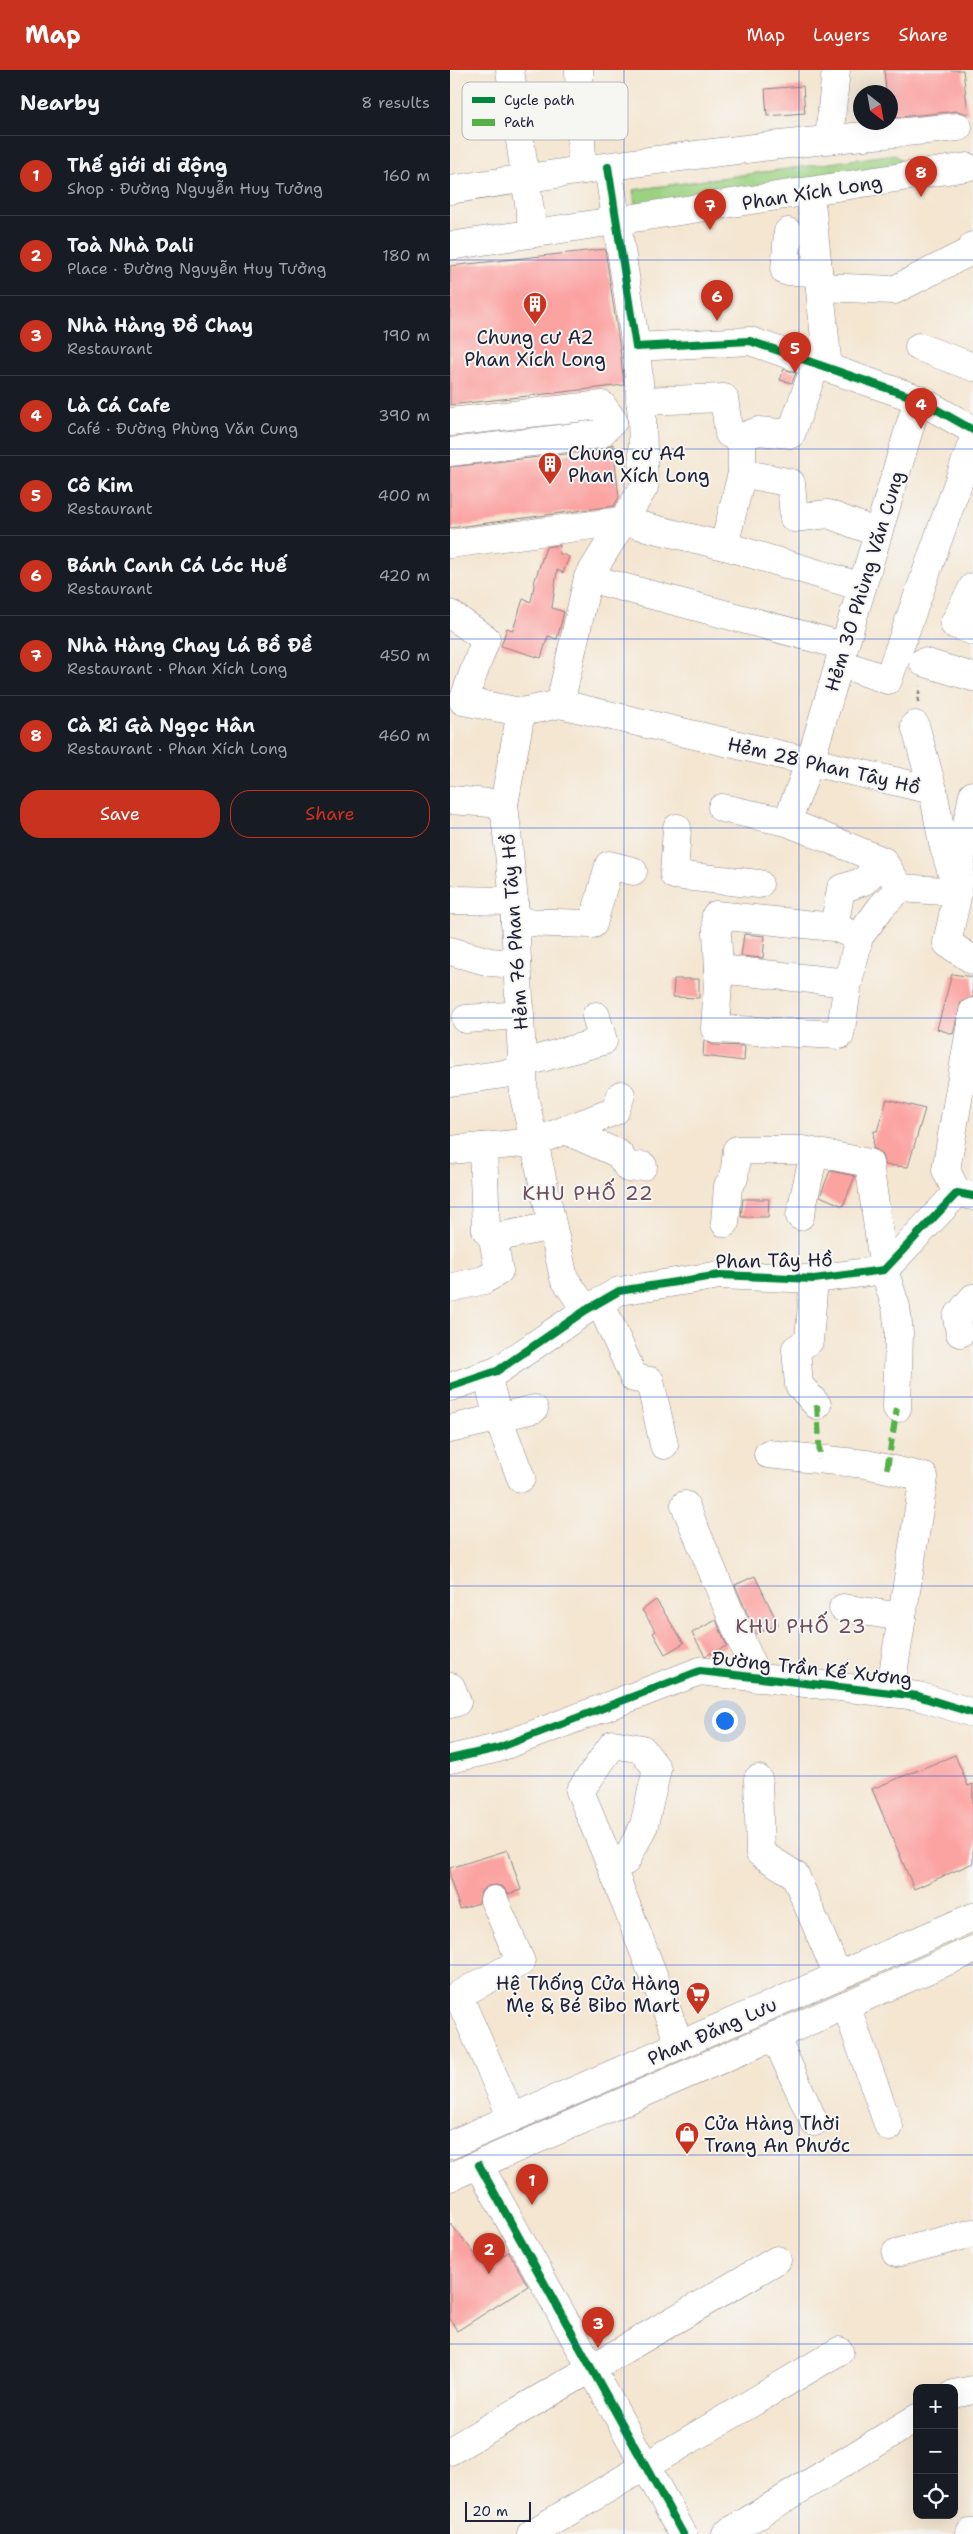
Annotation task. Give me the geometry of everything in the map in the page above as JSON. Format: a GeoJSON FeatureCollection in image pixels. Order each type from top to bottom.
{"type":"FeatureCollection","features":[{"type":"Feature","properties":{"kind":"street"},"geometry":{"type":"LineString","coordinates":[[829,138],[836,70]]}},
{"type":"Feature","properties":{"kind":"street"},"geometry":{"type":"LineString","coordinates":[[450,190],[829,138],[965,125]]}},
{"type":"Feature","properties":{"kind":"street"},"geometry":{"type":"LineString","coordinates":[[965,125],[949,139],[948,147],[954,160],[970,167]]}},
{"type":"Feature","properties":{"kind":"street"},"geometry":{"type":"LineString","coordinates":[[521,140],[533,232]]}},
{"type":"Feature","properties":{"kind":"street"},"geometry":{"type":"LineString","coordinates":[[450,614],[486,639],[455,706],[521,712],[560,704],[588,578],[644,487],[636,347],[617,222],[595,169],[590,140]]}},
{"type":"Feature","properties":{"kind":"street","name":"Phan Xích Long"},"geometry":{"type":"LineString","coordinates":[[450,246],[888,180],[929,171],[970,167]]}},
{"type":"Feature","properties":{"kind":"street"},"geometry":{"type":"LineString","coordinates":[[450,452],[600,434],[613,421],[641,410],[724,398],[729,434],[742,437],[758,431],[791,434],[822,366],[819,280],[810,192]]}},
{"type":"Feature","properties":{"kind":"street"},"geometry":{"type":"LineString","coordinates":[[788,232],[785,271],[819,280],[894,290],[972,250],[973,246]]}},
{"type":"Feature","properties":{"kind":"street"},"geometry":{"type":"LineString","coordinates":[[636,347],[750,341],[918,399],[973,430]]}},
{"type":"Feature","properties":{"kind":"street"},"geometry":{"type":"LineString","coordinates":[[919,347],[973,367]]}},
{"type":"Feature","properties":{"kind":"street","name":"Hẻm 30 Phùng Văn Cung"},"geometry":{"type":"LineString","coordinates":[[787,822],[810,762],[918,399]]}},
{"type":"Feature","properties":{"kind":"street"},"geometry":{"type":"LineString","coordinates":[[450,422],[602,405],[613,421]]}},
{"type":"Feature","properties":{"kind":"street"},"geometry":{"type":"LineString","coordinates":[[525,414],[527,443]]}},
{"type":"Feature","properties":{"kind":"street"},"geometry":{"type":"LineString","coordinates":[[724,546],[742,473],[742,437]]}},
{"type":"Feature","properties":{"kind":"street"},"geometry":{"type":"LineString","coordinates":[[588,578],[842,655],[888,680],[973,441]]}},
{"type":"Feature","properties":{"kind":"street"},"geometry":{"type":"LineString","coordinates":[[742,473],[791,483],[794,518],[828,514],[878,533]]}},
{"type":"Feature","properties":{"kind":"street"},"geometry":{"type":"LineString","coordinates":[[450,544],[622,521],[724,546],[862,587]]}},
{"type":"Feature","properties":{"kind":"street"},"geometry":{"type":"LineString","coordinates":[[973,587],[954,624],[973,631]]}},
{"type":"Feature","properties":{"kind":"street"},"geometry":{"type":"LineString","coordinates":[[923,662],[973,678]]}},
{"type":"Feature","properties":{"kind":"street","name":"Hẻm 28 Phan Tây Hồ"},"geometry":{"type":"LineString","coordinates":[[560,704],[933,790],[943,844],[958,892],[947,943],[973,960]]}},
{"type":"Feature","properties":{"kind":"street","name":"Hẻm 76 Phan Tây Hồ"},"geometry":{"type":"LineString","coordinates":[[521,712],[504,804],[514,912],[524,1096],[564,1278],[593,1306],[634,1378],[650,1381],[664,1444]]}},
{"type":"Feature","properties":{"kind":"street"},"geometry":{"type":"LineString","coordinates":[[916,725],[933,790]]}},
{"type":"Feature","properties":{"kind":"street"},"geometry":{"type":"LineString","coordinates":[[716,915],[719,969],[715,1029],[840,1035],[848,983],[860,936],[882,906],[900,888],[958,892],[963,843],[973,795]]}},
{"type":"Feature","properties":{"kind":"street"},"geometry":{"type":"LineString","coordinates":[[450,800],[504,804]]}},
{"type":"Feature","properties":{"kind":"street"},"geometry":{"type":"LineString","coordinates":[[722,808],[787,822],[883,861],[900,888]]}},
{"type":"Feature","properties":{"kind":"street"},"geometry":{"type":"LineString","coordinates":[[677,828],[674,875],[710,881],[759,884]]}},
{"type":"Feature","properties":{"kind":"street"},"geometry":{"type":"LineString","coordinates":[[834,926],[841,889],[864,882],[883,861]]}},
{"type":"Feature","properties":{"kind":"street"},"geometry":{"type":"LineString","coordinates":[[450,900],[593,924],[610,865],[633,871]]}},
{"type":"Feature","properties":{"kind":"street"},"geometry":{"type":"LineString","coordinates":[[710,881],[709,916],[716,915],[834,926],[860,936]]}},
{"type":"Feature","properties":{"kind":"street"},"geometry":{"type":"LineString","coordinates":[[450,951],[490,962],[517,964]]}},
{"type":"Feature","properties":{"kind":"street"},"geometry":{"type":"LineString","coordinates":[[719,969],[848,983]]}},
{"type":"Feature","properties":{"kind":"street"},"geometry":{"type":"LineString","coordinates":[[884,1270],[965,1194],[946,1170],[973,1012]]}},
{"type":"Feature","properties":{"kind":"street"},"geometry":{"type":"LineString","coordinates":[[466,1019],[520,1015]]}},
{"type":"Feature","properties":{"kind":"street"},"geometry":{"type":"LineString","coordinates":[[450,1082],[523,1067],[602,1041],[596,1016]]}},
{"type":"Feature","properties":{"kind":"street"},"geometry":{"type":"LineString","coordinates":[[450,1150],[534,1142],[615,1111],[621,1095]]}},
{"type":"Feature","properties":{"kind":"street"},"geometry":{"type":"LineString","coordinates":[[565,1130],[618,1154],[628,1168],[643,1166]]}},
{"type":"Feature","properties":{"kind":"street"},"geometry":{"type":"LineString","coordinates":[[450,1288],[484,1280],[499,1271],[493,1238],[486,1230],[483,1147]]}},
{"type":"Feature","properties":{"kind":"street"},"geometry":{"type":"LineString","coordinates":[[725,1223],[728,1186],[734,1178],[737,1150],[803,1150],[868,1163],[884,1270],[896,1307],[899,1333],[897,1408]]}},
{"type":"Feature","properties":{"kind":"street"},"geometry":{"type":"LineString","coordinates":[[800,1216],[814,1152]]}},
{"type":"Feature","properties":{"kind":"street"},"geometry":{"type":"LineString","coordinates":[[493,1238],[552,1226]]}},
{"type":"Feature","properties":{"kind":"street","name":"Phan Tây Hồ"},"geometry":{"type":"LineString","coordinates":[[450,1387],[497,1371],[593,1306],[619,1291],[720,1275],[814,1279],[884,1270]]}},
{"type":"Feature","properties":{"kind":"street"},"geometry":{"type":"LineString","coordinates":[[814,1279],[814,1346],[796,1349],[799,1385],[817,1405]]}},
{"type":"Feature","properties":{"kind":"street"},"geometry":{"type":"LineString","coordinates":[[960,1334],[957,1316],[973,1298]]}},
{"type":"Feature","properties":{"kind":"street"},"geometry":{"type":"LineString","coordinates":[[487,1374],[498,1418],[521,1478]]}},
{"type":"Feature","properties":{"kind":"street"},"geometry":{"type":"LineString","coordinates":[[450,1429],[534,1410]]}},
{"type":"Feature","properties":{"kind":"street"},"geometry":{"type":"LineString","coordinates":[[768,1454],[866,1464],[924,1477],[890,1692]]}},
{"type":"Feature","properties":{"kind":"street"},"geometry":{"type":"LineString","coordinates":[[685,1505],[757,1678]]}},
{"type":"Feature","properties":{"kind":"street"},"geometry":{"type":"LineString","coordinates":[[843,1608],[902,1617]]}},
{"type":"Feature","properties":{"kind":"street","name":"Đường Trần Kế Xương"},"geometry":{"type":"LineString","coordinates":[[450,1759],[498,1748],[700,1672],[918,1696],[973,1713]]}},
{"type":"Feature","properties":{"kind":"street"},"geometry":{"type":"LineString","coordinates":[[758,1779],[760,1853],[795,1875],[838,1976]]}},
{"type":"Feature","properties":{"kind":"street"},"geometry":{"type":"LineString","coordinates":[[612,1868],[680,2045]]}},
{"type":"Feature","properties":{"kind":"street"},"geometry":{"type":"LineString","coordinates":[[494,1900],[521,1962],[458,1995],[512,2118]]}},
{"type":"Feature","properties":{"kind":"street","name":"Phan Đăng Lưu"},"geometry":{"type":"LineString","coordinates":[[450,2145],[838,1976],[971,1922]]}},
{"type":"Feature","properties":{"kind":"street","name":"Phan Đăng Lưu"},"geometry":{"type":"LineString","coordinates":[[450,2177],[973,1950]]}},
{"type":"Feature","properties":{"kind":"street"},"geometry":{"type":"LineString","coordinates":[[846,2005],[889,2128]]}},
{"type":"Feature","properties":{"kind":"street"},"geometry":{"type":"LineString","coordinates":[[775,2036],[814,2122]]}},
{"type":"Feature","properties":{"kind":"street"},"geometry":{"type":"LineString","coordinates":[[479,2164],[593,2369],[679,2533]]}},
{"type":"Feature","properties":{"kind":"street"},"geometry":{"type":"LineString","coordinates":[[896,2253],[973,2233]]}},
{"type":"Feature","properties":{"kind":"street"},"geometry":{"type":"LineString","coordinates":[[450,2452],[778,2260]]}},
{"type":"Feature","properties":{"kind":"street"},"geometry":{"type":"LineString","coordinates":[[531,2534],[839,2351]]}},
{"type":"Feature","properties":{"kind":"street"},"geometry":{"type":"LineString","coordinates":[[958,2393],[973,2390]]}},
{"type":"Feature","properties":{"kind":"street"},"geometry":{"type":"LineString","coordinates":[[726,2534],[913,2420]]}},
{"type":"Feature","properties":{"kind":"path"},"geometry":{"type":"LineString","coordinates":[[916,725],[923,662]]}},
{"type":"Feature","properties":{"kind":"green space"},"geometry":{"type":"Polygon","coordinates":[[[895,154],[903,162],[899,172],[636,210],[633,190],[895,154]]]}},
{"type":"Feature","properties":{"kind":"building"},"geometry":{"type":"Polygon","coordinates":[[[884,70],[963,70],[968,114],[957,111],[898,117],[898,85],[885,85],[884,70]]]}},
{"type":"Feature","properties":{"kind":"building"},"geometry":{"type":"Polygon","coordinates":[[[803,86],[805,113],[767,116],[765,89],[803,86]]]}},
{"type":"Feature","properties":{"kind":"building","name":"Chung cư A2 Phan Xích Long"},"geometry":{"type":"Polygon","coordinates":[[[605,249],[624,385],[450,405],[450,266],[605,249]]]}},
{"type":"Feature","properties":{"kind":"building"},"geometry":{"type":"Polygon","coordinates":[[[784,369],[796,373],[792,383],[780,380],[784,369]]]}},
{"type":"Feature","properties":{"kind":"building","name":"Chung cư A4 Phan Xích Long"},"geometry":{"type":"Polygon","coordinates":[[[613,444],[619,497],[614,506],[450,528],[450,467],[602,450],[613,444]]]}},
{"type":"Feature","properties":{"kind":"building"},"geometry":{"type":"Polygon","coordinates":[[[560,545],[559,553],[569,557],[563,573],[557,570],[552,608],[564,612],[557,639],[548,636],[541,658],[501,646],[507,628],[513,630],[523,599],[531,602],[535,580],[546,547],[560,545]]]}},
{"type":"Feature","properties":{"kind":"building"},"geometry":{"type":"Polygon","coordinates":[[[744,934],[765,936],[763,958],[741,956],[744,934]]]}},
{"type":"Feature","properties":{"kind":"building"},"geometry":{"type":"Polygon","coordinates":[[[952,974],[973,977],[973,997],[961,1002],[953,1034],[937,1029],[952,974]]]}},
{"type":"Feature","properties":{"kind":"building"},"geometry":{"type":"Polygon","coordinates":[[[674,979],[699,979],[699,998],[673,997],[674,979]]]}},
{"type":"Feature","properties":{"kind":"building"},"geometry":{"type":"Polygon","coordinates":[[[704,1040],[714,1045],[745,1046],[744,1061],[703,1056],[704,1040]]]}},
{"type":"Feature","properties":{"kind":"building"},"geometry":{"type":"Polygon","coordinates":[[[887,1099],[925,1109],[908,1167],[885,1165],[881,1153],[873,1148],[874,1131],[877,1131],[887,1099]]]}},
{"type":"Feature","properties":{"kind":"building"},"geometry":{"type":"Polygon","coordinates":[[[830,1171],[855,1176],[843,1206],[820,1196],[830,1171]]]}},
{"type":"Feature","properties":{"kind":"building"},"geometry":{"type":"Polygon","coordinates":[[[743,1199],[769,1199],[768,1217],[741,1217],[743,1199]]]}},
{"type":"Feature","properties":{"kind":"building"},"geometry":{"type":"Polygon","coordinates":[[[755,1576],[778,1624],[756,1634],[735,1585],[755,1576]]]}},
{"type":"Feature","properties":{"kind":"building"},"geometry":{"type":"Polygon","coordinates":[[[656,1600],[684,1643],[665,1654],[653,1633],[656,1631],[642,1610],[656,1600]]]}},
{"type":"Feature","properties":{"kind":"building"},"geometry":{"type":"Polygon","coordinates":[[[716,1620],[727,1646],[705,1656],[692,1633],[716,1620]]]}},
{"type":"Feature","properties":{"kind":"building"},"geometry":{"type":"Polygon","coordinates":[[[955,1755],[968,1786],[973,1784],[973,1863],[914,1889],[872,1789],[955,1755]]]}},
{"type":"Feature","properties":{"kind":"building"},"geometry":{"type":"Polygon","coordinates":[[[508,1850],[521,1890],[508,1894],[503,1887],[496,1885],[488,1886],[481,1891],[479,1903],[460,1909],[450,1879],[450,1868],[508,1850]]]}},
{"type":"Feature","properties":{"kind":"building"},"geometry":{"type":"Polygon","coordinates":[[[450,2223],[484,2265],[509,2252],[528,2286],[457,2331],[450,2318],[450,2223]]]}},
{"type":"Feature","properties":{"kind":"marked path"},"geometry":{"type":"LineString","coordinates":[[817,1405],[820,1459]]}},
{"type":"Feature","properties":{"kind":"marked path"},"geometry":{"type":"LineString","coordinates":[[887,1469],[897,1408]]}},
{"type":"Feature","properties":{"kind":"cycle path"},"geometry":{"type":"LineString","coordinates":[[608,167],[636,347],[750,341],[918,399],[973,430]]}},
{"type":"Feature","properties":{"kind":"cycle path"},"geometry":{"type":"LineString","coordinates":[[450,1387],[497,1371],[586,1310],[619,1291],[720,1275],[814,1279],[884,1270],[957,1193],[973,1196]]}},
{"type":"Feature","properties":{"kind":"cycle path"},"geometry":{"type":"LineString","coordinates":[[450,1759],[498,1748],[700,1671],[918,1696],[973,1713]]}},
{"type":"Feature","properties":{"kind":"cycle path"},"geometry":{"type":"LineString","coordinates":[[479,2165],[683,2534]]}},
{"type":"Feature","properties":{"kind":"place","name":"Cà Ri Gà Ngọc Hân"},"geometry":{"type":"Point","coordinates":[921,197]}},
{"type":"Feature","properties":{"kind":"place","name":"Nhà Hàng Chay Lá Bồ Đề"},"geometry":{"type":"Point","coordinates":[710,230]}},
{"type":"Feature","properties":{"kind":"place","name":"Bánh Canh Cá Lóc Huế"},"geometry":{"type":"Point","coordinates":[717,321]}},
{"type":"Feature","properties":{"kind":"place","name":"Chung cư A2 Phan Xích Long"},"geometry":{"type":"Point","coordinates":[535,325]}},
{"type":"Feature","properties":{"kind":"place","name":"Cô Kim"},"geometry":{"type":"Point","coordinates":[795,373]}},
{"type":"Feature","properties":{"kind":"place","name":"Là Cá Cafe"},"geometry":{"type":"Point","coordinates":[921,429]}},
{"type":"Feature","properties":{"kind":"place","name":"Chung cư A4 Phan Xích Long"},"geometry":{"type":"Point","coordinates":[550,485]}},
{"type":"Feature","properties":{"kind":"place","name":"Hệ Thống Cửa Hàng Mẹ & Bé Bibo Mart"},"geometry":{"type":"Point","coordinates":[698,2015]}},
{"type":"Feature","properties":{"kind":"place","name":"Cửa Hàng Thời Trang An Phước"},"geometry":{"type":"Point","coordinates":[687,2155]}},
{"type":"Feature","properties":{"kind":"place","name":"Thế giới di động"},"geometry":{"type":"Point","coordinates":[532,2205]}},
{"type":"Feature","properties":{"kind":"place","name":"Toà Nhà Dali"},"geometry":{"type":"Point","coordinates":[489,2274]}},
{"type":"Feature","properties":{"kind":"place","name":"Nhà Hàng Đồ Chay"},"geometry":{"type":"Point","coordinates":[598,2348]}},
{"type":"Feature","properties":{"kind":"district","name":"KHU PHỐ 22"},"geometry":{"type":"Point","coordinates":[588,1193]}},
{"type":"Feature","properties":{"kind":"district","name":"KHU PHỐ 23"},"geometry":{"type":"Point","coordinates":[801,1626]}}]}
